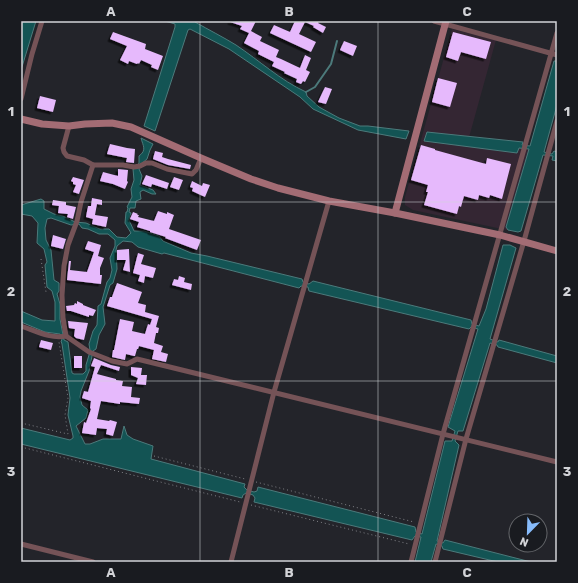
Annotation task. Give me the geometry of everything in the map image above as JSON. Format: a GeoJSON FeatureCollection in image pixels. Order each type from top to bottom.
{"type":"FeatureCollection","features":[{"type":"Feature","properties":{"kind":"street"},"geometry":{"type":"LineString","coordinates":[[21,99],[42,21]]}},
{"type":"Feature","properties":{"kind":"street"},"geometry":{"type":"LineString","coordinates":[[434,21],[446,23],[557,55]]}},
{"type":"Feature","properties":{"kind":"street"},"geometry":{"type":"LineString","coordinates":[[394,213],[446,23]]}},
{"type":"Feature","properties":{"kind":"street"},"geometry":{"type":"LineString","coordinates":[[411,562],[443,434],[557,33]]}},
{"type":"Feature","properties":{"kind":"street"},"geometry":{"type":"LineString","coordinates":[[21,119],[42,124],[69,126],[112,123],[131,127],[251,179],[278,188],[329,201],[500,235],[557,251]]}},
{"type":"Feature","properties":{"kind":"street"},"geometry":{"type":"LineString","coordinates":[[435,562],[463,438],[524,242],[557,121]]}},
{"type":"Feature","properties":{"kind":"street"},"geometry":{"type":"LineString","coordinates":[[69,126],[63,148],[64,152],[67,156],[84,160],[93,165],[138,166],[146,163],[192,174],[196,170],[201,158]]}},
{"type":"Feature","properties":{"kind":"street"},"geometry":{"type":"LineString","coordinates":[[62,337],[64,266],[68,245],[93,165]]}},
{"type":"Feature","properties":{"kind":"street"},"geometry":{"type":"LineString","coordinates":[[231,562],[274,392],[329,201]]}},
{"type":"Feature","properties":{"kind":"street"},"geometry":{"type":"LineString","coordinates":[[21,326],[45,335],[62,337],[91,353],[112,361],[127,364],[137,359],[557,462]]}},
{"type":"Feature","properties":{"kind":"street"},"geometry":{"type":"LineString","coordinates":[[21,544],[93,562]]}},
{"type":"Feature","properties":{"kind":"path"},"geometry":{"type":"LineString","coordinates":[[41,258],[46,292]]}},
{"type":"Feature","properties":{"kind":"path"},"geometry":{"type":"LineString","coordinates":[[21,423],[68,434],[65,415],[68,398],[62,337]]}},
{"type":"Feature","properties":{"kind":"path"},"geometry":{"type":"LineString","coordinates":[[21,447],[415,546]]}},
{"type":"Feature","properties":{"kind":"path"},"geometry":{"type":"LineString","coordinates":[[154,456],[420,524]]}},
{"type":"Feature","properties":{"kind":"shaded area"},"geometry":{"type":"Polygon","coordinates":[[[21,21],[36,21],[21,70],[21,21]]]}},
{"type":"Feature","properties":{"kind":"shaded area"},"geometry":{"type":"Polygon","coordinates":[[[165,21],[195,21],[236,45],[279,76],[306,92],[307,96],[319,107],[339,118],[360,126],[409,131],[406,139],[358,130],[313,109],[300,97],[229,49],[190,29],[188,30],[155,131],[144,126],[175,27],[175,24],[165,21]]]}},
{"type":"Feature","properties":{"kind":"shaded area"},"geometry":{"type":"Polygon","coordinates":[[[452,29],[496,40],[468,141],[536,149],[511,231],[413,210],[405,205],[405,197],[452,29]]]}},
{"type":"Feature","properties":{"kind":"shaded area"},"geometry":{"type":"Polygon","coordinates":[[[554,61],[557,61],[557,105],[544,152],[552,154],[554,151],[557,152],[557,161],[552,160],[553,156],[543,155],[521,231],[518,232],[508,230],[506,227],[529,149],[519,148],[517,153],[424,141],[427,132],[523,142],[522,145],[530,146],[554,61]]]}},
{"type":"Feature","properties":{"kind":"shaded area"},"geometry":{"type":"Polygon","coordinates":[[[141,138],[153,144],[147,159],[141,164],[139,169],[142,176],[140,185],[153,190],[156,194],[143,190],[140,192],[141,199],[136,201],[135,208],[130,208],[129,212],[131,213],[129,220],[134,231],[144,231],[159,236],[163,241],[191,253],[302,279],[303,282],[309,284],[313,281],[471,320],[472,324],[479,326],[486,309],[503,245],[510,245],[516,248],[490,339],[498,342],[499,340],[557,356],[557,363],[498,347],[497,345],[490,343],[463,431],[458,431],[455,441],[459,445],[437,541],[443,543],[445,540],[531,562],[498,562],[443,549],[442,546],[436,544],[431,562],[415,562],[421,537],[415,536],[412,540],[254,502],[255,498],[253,495],[246,493],[242,498],[21,444],[21,428],[70,440],[73,436],[68,415],[70,398],[60,334],[45,332],[21,322],[21,311],[42,320],[55,321],[55,302],[52,291],[47,287],[45,265],[47,262],[44,249],[37,243],[38,223],[32,216],[21,214],[21,205],[41,199],[44,201],[44,209],[54,214],[63,216],[75,222],[86,223],[100,229],[109,229],[117,237],[126,238],[131,233],[125,223],[127,207],[132,197],[131,189],[134,180],[133,169],[136,168],[139,163],[139,156],[144,150],[141,138]],[[51,218],[47,219],[45,228],[46,240],[51,250],[54,280],[59,283],[59,291],[57,294],[60,304],[60,319],[64,340],[68,342],[72,373],[83,374],[86,371],[90,350],[89,344],[93,331],[97,325],[98,306],[101,304],[112,270],[110,258],[115,246],[115,240],[108,234],[99,234],[82,228],[79,224],[71,225],[51,218]],[[123,241],[117,246],[117,269],[103,307],[105,324],[99,335],[96,349],[93,351],[89,371],[81,391],[80,397],[82,405],[88,410],[86,418],[76,426],[85,444],[90,444],[103,439],[121,439],[124,426],[127,435],[133,439],[153,446],[151,459],[245,484],[244,487],[247,490],[254,492],[257,491],[258,487],[415,527],[416,532],[422,534],[445,441],[452,441],[455,431],[448,427],[478,329],[471,327],[469,329],[309,291],[308,287],[301,286],[299,288],[164,253],[162,254],[138,247],[132,242],[123,241]]]}},
{"type":"Feature","properties":{"kind":"building"},"geometry":{"type":"Polygon","coordinates":[[[230,21],[256,21],[251,31],[262,37],[260,41],[279,50],[276,57],[300,68],[305,55],[311,58],[306,70],[310,72],[305,82],[303,81],[301,84],[296,82],[297,79],[272,66],[274,62],[258,54],[259,51],[244,43],[249,33],[240,29],[242,26],[230,21]]]}},
{"type":"Feature","properties":{"kind":"building"},"geometry":{"type":"Polygon","coordinates":[[[295,21],[319,21],[318,23],[326,27],[323,33],[313,27],[314,26],[305,22],[299,34],[316,42],[311,52],[270,33],[274,25],[290,32],[295,21]]]}},
{"type":"Feature","properties":{"kind":"building"},"geometry":{"type":"Polygon","coordinates":[[[113,32],[146,44],[145,49],[163,56],[158,70],[151,67],[152,65],[141,60],[139,64],[129,61],[128,64],[120,60],[127,46],[110,39],[113,32]]]}},
{"type":"Feature","properties":{"kind":"building"},"geometry":{"type":"Polygon","coordinates":[[[453,32],[491,42],[486,59],[461,52],[458,61],[446,57],[453,32]]]}},
{"type":"Feature","properties":{"kind":"building"},"geometry":{"type":"Polygon","coordinates":[[[344,41],[357,46],[353,56],[340,50],[344,41]]]}},
{"type":"Feature","properties":{"kind":"building"},"geometry":{"type":"Polygon","coordinates":[[[438,78],[457,83],[450,107],[432,102],[438,78]]]}},
{"type":"Feature","properties":{"kind":"building"},"geometry":{"type":"Polygon","coordinates":[[[325,87],[332,89],[326,104],[318,102],[325,87]]]}},
{"type":"Feature","properties":{"kind":"building"},"geometry":{"type":"Polygon","coordinates":[[[40,96],[56,100],[53,112],[37,108],[40,96]]]}},
{"type":"Feature","properties":{"kind":"building"},"geometry":{"type":"Polygon","coordinates":[[[110,144],[135,149],[134,163],[126,162],[127,158],[107,154],[110,144]]]}},
{"type":"Feature","properties":{"kind":"building"},"geometry":{"type":"Polygon","coordinates":[[[421,145],[486,164],[487,158],[511,164],[502,199],[490,195],[489,198],[479,195],[478,200],[464,196],[457,214],[424,205],[428,192],[426,192],[428,185],[411,180],[421,145]]]}},
{"type":"Feature","properties":{"kind":"building"},"geometry":{"type":"Polygon","coordinates":[[[155,151],[163,153],[162,157],[191,165],[190,169],[168,165],[153,159],[155,151]]]}},
{"type":"Feature","properties":{"kind":"building"},"geometry":{"type":"Polygon","coordinates":[[[118,169],[128,170],[128,182],[125,189],[100,181],[103,172],[118,176],[118,169]]]}},
{"type":"Feature","properties":{"kind":"building"},"geometry":{"type":"Polygon","coordinates":[[[146,175],[169,183],[167,189],[152,184],[151,187],[142,184],[146,175]]]}},
{"type":"Feature","properties":{"kind":"building"},"geometry":{"type":"Polygon","coordinates":[[[73,177],[84,180],[79,194],[73,192],[76,185],[71,181],[73,177]]]}},
{"type":"Feature","properties":{"kind":"building"},"geometry":{"type":"Polygon","coordinates":[[[174,177],[183,180],[179,190],[170,187],[174,177]]]}},
{"type":"Feature","properties":{"kind":"building"},"geometry":{"type":"Polygon","coordinates":[[[192,181],[202,186],[203,183],[210,185],[205,197],[192,191],[193,188],[190,187],[192,181]]]}},
{"type":"Feature","properties":{"kind":"building"},"geometry":{"type":"Polygon","coordinates":[[[92,198],[102,200],[102,205],[97,204],[95,215],[108,217],[106,227],[92,224],[93,219],[86,217],[88,206],[91,206],[92,198]]]}},
{"type":"Feature","properties":{"kind":"building"},"geometry":{"type":"Polygon","coordinates":[[[53,200],[66,202],[66,205],[76,207],[73,219],[67,217],[68,214],[58,213],[59,206],[52,205],[53,200]]]}},
{"type":"Feature","properties":{"kind":"building"},"geometry":{"type":"Polygon","coordinates":[[[158,211],[167,214],[167,212],[174,215],[169,229],[201,240],[197,250],[137,227],[139,222],[130,219],[133,212],[139,215],[138,217],[154,221],[158,211]]]}},
{"type":"Feature","properties":{"kind":"building"},"geometry":{"type":"Polygon","coordinates":[[[53,235],[66,239],[63,249],[51,246],[53,235]]]}},
{"type":"Feature","properties":{"kind":"building"},"geometry":{"type":"Polygon","coordinates":[[[88,241],[101,245],[98,256],[104,258],[100,268],[100,275],[102,275],[101,284],[67,280],[69,261],[71,261],[70,270],[87,272],[94,252],[85,249],[88,241]]]}},
{"type":"Feature","properties":{"kind":"building"},"geometry":{"type":"Polygon","coordinates":[[[129,249],[130,272],[123,270],[126,260],[117,260],[117,250],[129,249]]]}},
{"type":"Feature","properties":{"kind":"building"},"geometry":{"type":"Polygon","coordinates":[[[138,253],[144,255],[141,264],[156,268],[153,278],[145,276],[144,283],[138,281],[140,275],[133,273],[138,253]]]}},
{"type":"Feature","properties":{"kind":"building"},"geometry":{"type":"Polygon","coordinates":[[[179,276],[185,278],[184,282],[192,284],[191,290],[172,285],[174,279],[178,280],[179,276]]]}},
{"type":"Feature","properties":{"kind":"building"},"geometry":{"type":"Polygon","coordinates":[[[117,283],[142,292],[138,303],[146,305],[145,312],[159,316],[156,327],[159,328],[158,333],[156,333],[154,343],[163,346],[161,352],[168,354],[166,362],[152,359],[154,350],[139,346],[135,356],[126,354],[125,360],[112,357],[120,319],[134,322],[132,331],[145,334],[148,324],[150,325],[152,319],[107,306],[117,283]]]}},
{"type":"Feature","properties":{"kind":"building"},"geometry":{"type":"Polygon","coordinates":[[[77,301],[96,310],[93,316],[89,315],[89,317],[67,311],[66,306],[74,305],[75,303],[77,304],[77,301]]]}},
{"type":"Feature","properties":{"kind":"building"},"geometry":{"type":"Polygon","coordinates":[[[68,321],[88,323],[84,340],[74,336],[75,329],[69,328],[68,321]]]}},
{"type":"Feature","properties":{"kind":"building"},"geometry":{"type":"Polygon","coordinates":[[[41,340],[53,343],[51,350],[39,347],[41,340]]]}},
{"type":"Feature","properties":{"kind":"building"},"geometry":{"type":"Polygon","coordinates":[[[74,356],[82,356],[82,368],[74,368],[74,356]]]}},
{"type":"Feature","properties":{"kind":"building"},"geometry":{"type":"Polygon","coordinates":[[[94,358],[120,367],[119,371],[101,365],[97,374],[123,381],[122,386],[132,387],[131,397],[140,398],[139,404],[120,402],[120,404],[101,401],[97,419],[117,422],[113,436],[106,434],[107,429],[97,428],[96,435],[82,433],[84,422],[86,423],[91,409],[91,401],[82,398],[84,391],[88,392],[95,367],[91,366],[94,358]]]}},
{"type":"Feature","properties":{"kind":"building"},"geometry":{"type":"Polygon","coordinates":[[[131,367],[142,368],[141,375],[147,375],[146,385],[136,384],[138,378],[131,375],[131,367]]]}},
{"type":"Feature","properties":{"kind":"waterway"},"geometry":{"type":"LineString","coordinates":[[306,92],[315,87],[331,64],[337,41]]}}]}
